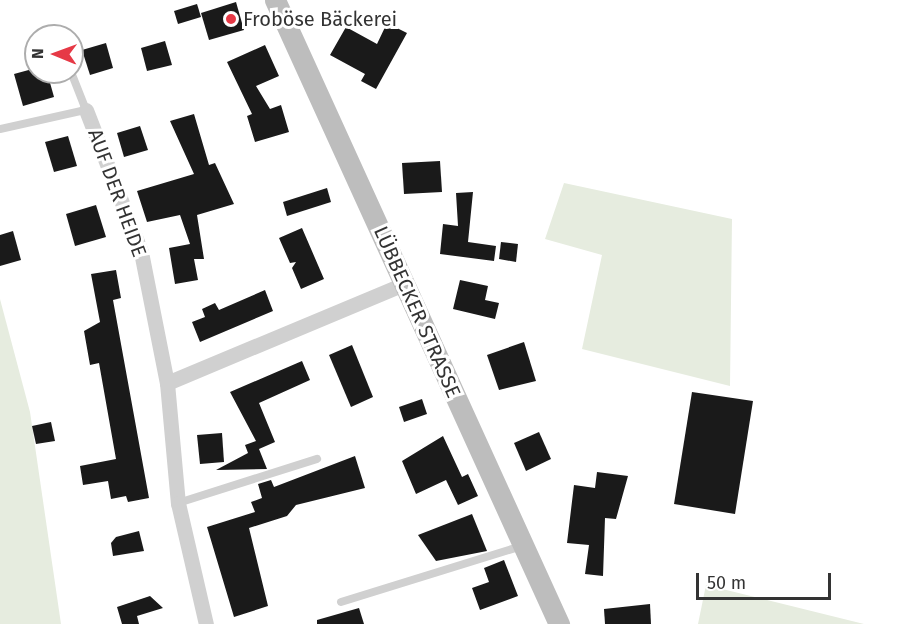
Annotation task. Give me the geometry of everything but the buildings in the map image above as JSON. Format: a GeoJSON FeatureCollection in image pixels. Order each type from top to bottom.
{"type":"FeatureCollection","features":[{"type":"Feature","properties":{"kind":"main road","name":"LÜBBECKER STRASSE"},"geometry":{"type":"LineString","coordinates":[[275,0],[559,624]]}},
{"type":"Feature","properties":{"kind":"street","name":"AUF DER HEIDE"},"geometry":{"type":"LineString","coordinates":[[86,110],[141,252],[167,383],[178,503],[206,624]]}},
{"type":"Feature","properties":{"kind":"street"},"geometry":{"type":"LineString","coordinates":[[167,383],[404,284]]}},
{"type":"Feature","properties":{"kind":"lane"},"geometry":{"type":"LineString","coordinates":[[0,129],[86,110],[75,84]]}},
{"type":"Feature","properties":{"kind":"lane"},"geometry":{"type":"LineString","coordinates":[[178,503],[317,459]]}},
{"type":"Feature","properties":{"kind":"lane"},"geometry":{"type":"LineString","coordinates":[[341,602],[523,546]]}},
{"type":"Feature","properties":{"kind":"shaded area"},"geometry":{"type":"Polygon","coordinates":[[[564,183],[732,219],[730,386],[582,349],[602,255],[545,239],[564,183]]]}},
{"type":"Feature","properties":{"kind":"shaded area"},"geometry":{"type":"Polygon","coordinates":[[[0,299],[30,412],[61,624],[0,624],[0,299]]]}},
{"type":"Feature","properties":{"kind":"shaded area"},"geometry":{"type":"Polygon","coordinates":[[[706,585],[864,624],[698,624],[706,585]]]}},
{"type":"Feature","properties":{"kind":"place","name":"Froböse Bäckerei"},"geometry":{"type":"Point","coordinates":[231,19]}}]}
